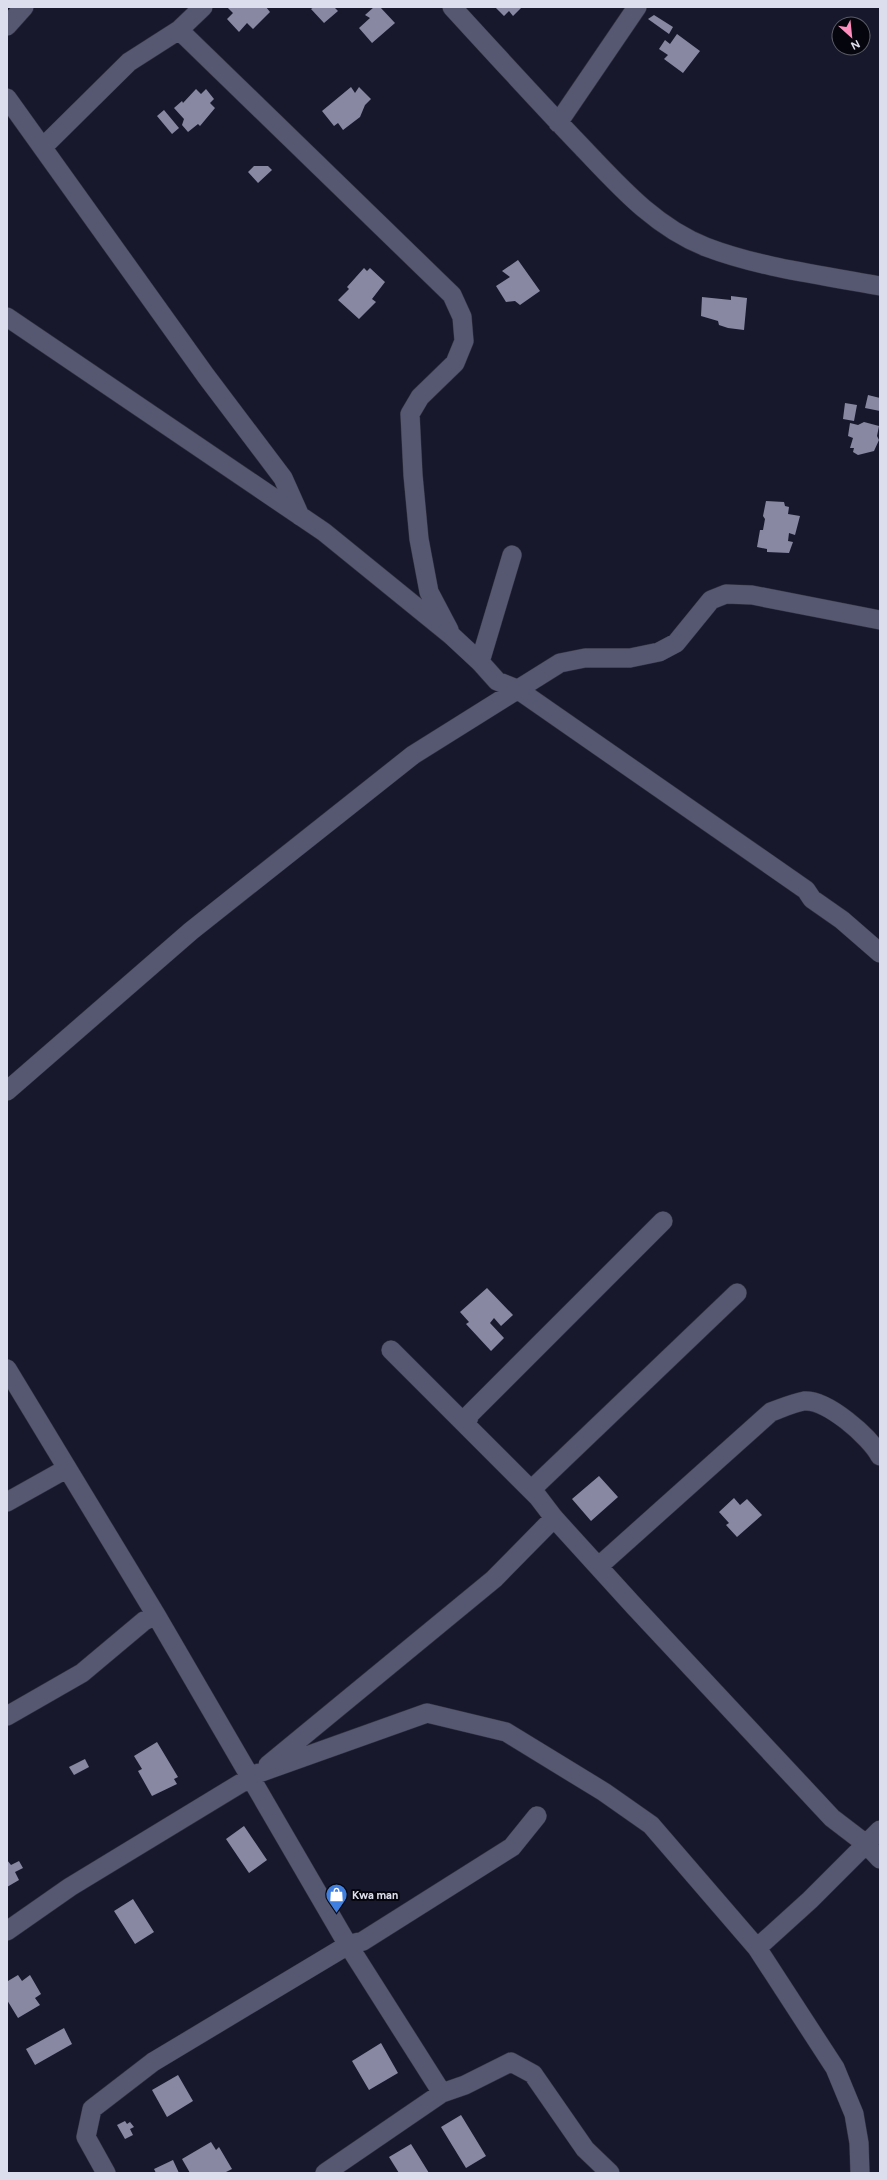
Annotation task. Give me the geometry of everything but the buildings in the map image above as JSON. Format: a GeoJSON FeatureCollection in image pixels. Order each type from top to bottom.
{"type":"FeatureCollection","features":[{"type":"Feature","properties":{"kind":"street"},"geometry":{"type":"LineString","coordinates":[[7,26],[24,7]]}},
{"type":"Feature","properties":{"kind":"street"},"geometry":{"type":"LineString","coordinates":[[43,147],[129,62],[179,30],[203,7]]}},
{"type":"Feature","properties":{"kind":"street"},"geometry":{"type":"LineString","coordinates":[[452,7],[558,123],[626,192],[659,222],[705,246],[756,262],[880,286]]}},
{"type":"Feature","properties":{"kind":"street"},"geometry":{"type":"LineString","coordinates":[[558,123],[637,7]]}},
{"type":"Feature","properties":{"kind":"street"},"geometry":{"type":"LineString","coordinates":[[179,30],[452,296],[462,317],[464,341],[455,363],[420,397],[410,414],[419,539],[429,592],[452,636]]}},
{"type":"Feature","properties":{"kind":"street"},"geometry":{"type":"LineString","coordinates":[[7,98],[206,376],[283,478],[300,516]]}},
{"type":"Feature","properties":{"kind":"street"},"geometry":{"type":"LineString","coordinates":[[7,317],[324,532],[452,636],[480,662],[497,681],[516,689],[806,890],[812,899],[842,920],[880,953]]}},
{"type":"Feature","properties":{"kind":"street"},"geometry":{"type":"LineString","coordinates":[[480,662],[512,555]]}},
{"type":"Feature","properties":{"kind":"street"},"geometry":{"type":"LineString","coordinates":[[7,1091],[191,931],[407,760],[516,689],[560,663],[574,659],[630,658],[659,652],[676,643],[711,600],[726,594],[752,595],[880,620]]}},
{"type":"Feature","properties":{"kind":"street"},"geometry":{"type":"LineString","coordinates":[[466,1425],[470,1414],[664,1221]]}},
{"type":"Feature","properties":{"kind":"street"},"geometry":{"type":"LineString","coordinates":[[531,1490],[737,1293]]}},
{"type":"Feature","properties":{"kind":"street"},"geometry":{"type":"LineString","coordinates":[[391,1350],[531,1490],[554,1518],[832,1818],[866,1844],[880,1859]]}},
{"type":"Feature","properties":{"kind":"street"},"geometry":{"type":"LineString","coordinates":[[7,1369],[254,1776],[348,1945],[442,2093]]}},
{"type":"Feature","properties":{"kind":"street"},"geometry":{"type":"LineString","coordinates":[[599,1566],[771,1412],[804,1402],[815,1402],[837,1412],[880,1456]]}},
{"type":"Feature","properties":{"kind":"street"},"geometry":{"type":"LineString","coordinates":[[7,1502],[66,1468]]}},
{"type":"Feature","properties":{"kind":"street"},"geometry":{"type":"LineString","coordinates":[[7,1931],[70,1886],[254,1776],[494,1579],[554,1518]]}},
{"type":"Feature","properties":{"kind":"street"},"geometry":{"type":"LineString","coordinates":[[7,1716],[82,1673],[144,1621],[156,1615]]}},
{"type":"Feature","properties":{"kind":"street"},"geometry":{"type":"LineString","coordinates":[[254,1776],[323,1749],[427,1713],[506,1732],[604,1792],[651,1825],[757,1948],[835,2068],[854,2114],[859,2143],[860,2173]]}},
{"type":"Feature","properties":{"kind":"street"},"geometry":{"type":"LineString","coordinates":[[106,2173],[86,2137],[92,2109],[153,2062],[348,1945],[363,1941],[512,1847],[537,1816]]}},
{"type":"Feature","properties":{"kind":"street"},"geometry":{"type":"LineString","coordinates":[[757,1948],[880,1830]]}},
{"type":"Feature","properties":{"kind":"street"},"geometry":{"type":"LineString","coordinates":[[325,2173],[442,2093],[465,2085],[511,2062],[533,2074],[584,2149],[610,2173]]}},
{"type":"Feature","properties":{"kind":"place","name":"Kwa man"},"geometry":{"type":"Point","coordinates":[336,1914]}}]}
